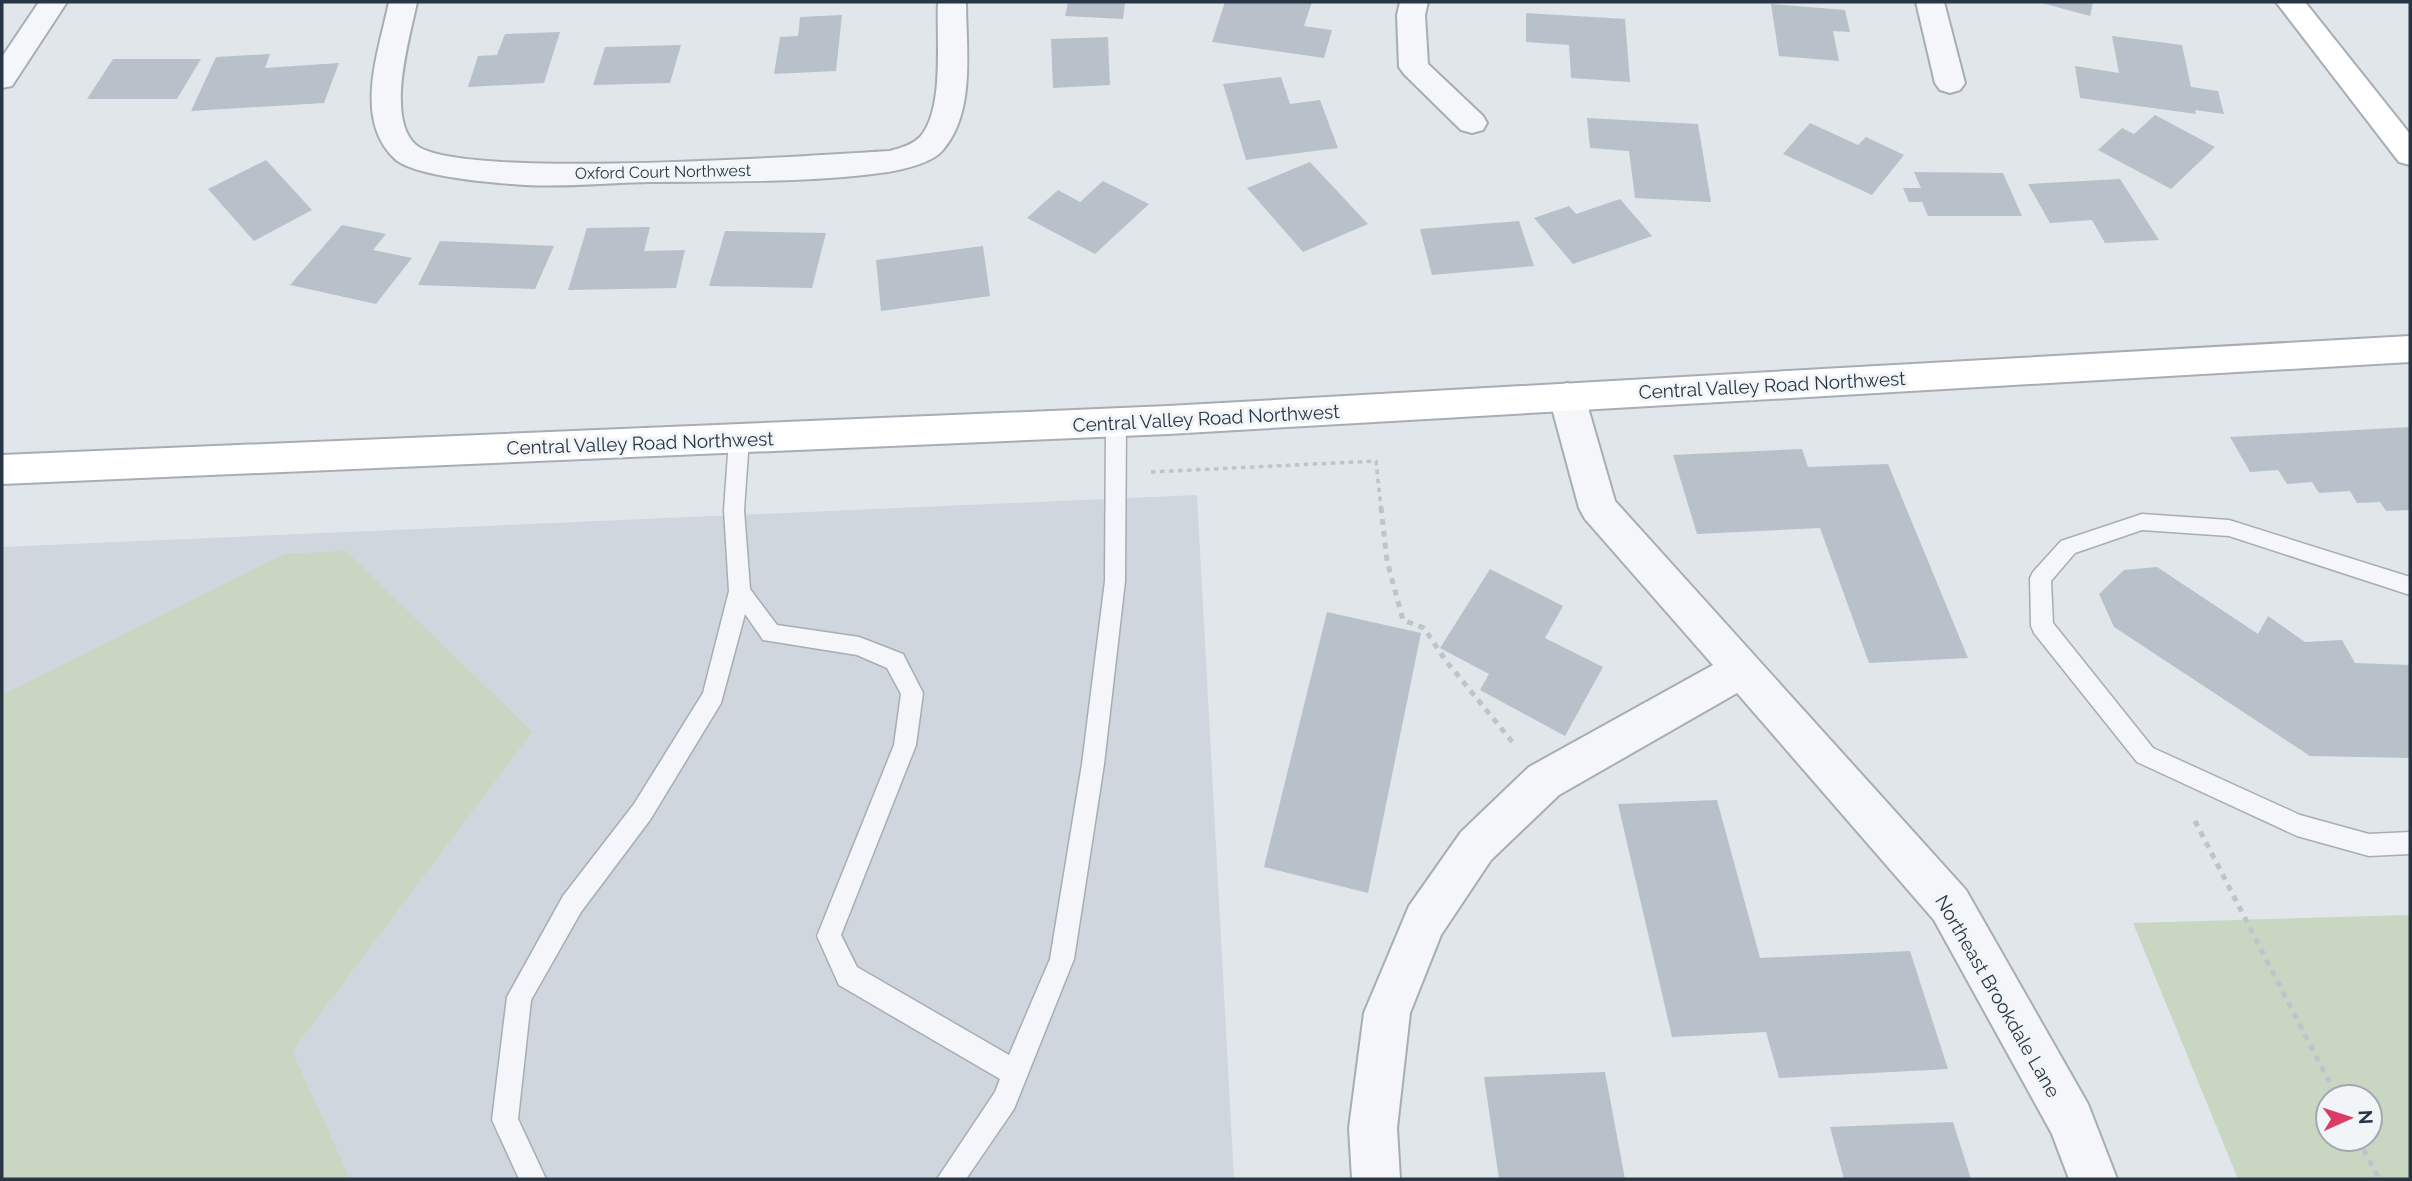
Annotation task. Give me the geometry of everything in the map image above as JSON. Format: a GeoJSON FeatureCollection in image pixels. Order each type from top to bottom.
{"type":"FeatureCollection","features":[{"type":"Feature","properties":{"kind":"main road"},"geometry":{"type":"LineString","coordinates":[[2290,2],[2410,155]]}},
{"type":"Feature","properties":{"kind":"main road","name":"Central Valley Road Northwest"},"geometry":{"type":"LineString","coordinates":[[2,470],[1116,423],[2410,349]]}},
{"type":"Feature","properties":{"kind":"street","name":"Oxford Court Northwest"},"geometry":{"type":"LineString","coordinates":[[403,2],[386,85],[388,130],[406,153],[443,166],[514,174],[759,170],[890,162],[918,153],[931,144],[944,121],[951,90],[952,2]]}},
{"type":"Feature","properties":{"kind":"street"},"geometry":{"type":"LineString","coordinates":[[1414,2],[1411,15],[1414,67],[1472,123]]}},
{"type":"Feature","properties":{"kind":"street"},"geometry":{"type":"LineString","coordinates":[[1930,2],[1950,83]]}},
{"type":"Feature","properties":{"kind":"street"},"geometry":{"type":"LineString","coordinates":[[2,79],[60,3]]}},
{"type":"Feature","properties":{"kind":"street","name":"Northeast Brookdale Lane"},"geometry":{"type":"LineString","coordinates":[[1567,397],[1598,508],[1950,905],[2071,1121],[2093,1179]]}},
{"type":"Feature","properties":{"kind":"street"},"geometry":{"type":"LineString","coordinates":[[1376,1179],[1373,1128],[1387,1013],[1425,921],[1476,846],[1544,781],[1741,670]]}},
{"type":"Feature","properties":{"kind":"lane"},"geometry":{"type":"LineString","coordinates":[[950,1179],[1005,1100],[1062,959],[1093,764],[1115,580],[1116,423]]}},
{"type":"Feature","properties":{"kind":"lane"},"geometry":{"type":"LineString","coordinates":[[533,1179],[505,1121],[519,997],[572,904],[642,812],[713,696],[740,591],[734,510],[739,439]]}},
{"type":"Feature","properties":{"kind":"lane"},"geometry":{"type":"LineString","coordinates":[[2410,586],[2229,528],[2142,522],[2068,547],[2040,578],[2042,626],[2146,755],[2297,825],[2369,845],[2410,843]]}},
{"type":"Feature","properties":{"kind":"lane"},"geometry":{"type":"LineString","coordinates":[[740,591],[771,633],[859,646],[895,661],[912,693],[905,745],[829,936],[848,976],[1015,1073]]}},
{"type":"Feature","properties":{"kind":"path"},"geometry":{"type":"LineString","coordinates":[[1144,472],[1376,461],[1387,561],[1403,620],[1424,628],[1446,661],[1544,781]]}},
{"type":"Feature","properties":{"kind":"path"},"geometry":{"type":"LineString","coordinates":[[2166,764],[2330,1083]]}},
{"type":"Feature","properties":{"kind":"path"},"geometry":{"type":"LineString","coordinates":[[2365,1153],[2379,1179]]}},
{"type":"Feature","properties":{"kind":"shaded area"},"geometry":{"type":"Polygon","coordinates":[[[1197,495],[1234,1179],[2,1179],[2,547],[1197,495]]]}},
{"type":"Feature","properties":{"kind":"green space"},"geometry":{"type":"Polygon","coordinates":[[[346,551],[532,732],[292,1051],[350,1179],[2,1179],[2,695],[285,554],[346,551]]]}},
{"type":"Feature","properties":{"kind":"green space"},"geometry":{"type":"Polygon","coordinates":[[[2410,915],[2410,1179],[2238,1179],[2133,923],[2410,915]]]}},
{"type":"Feature","properties":{"kind":"building"},"geometry":{"type":"Polygon","coordinates":[[[1068,2],[1125,2],[1123,19],[1065,16],[1068,2]]]}},
{"type":"Feature","properties":{"kind":"building"},"geometry":{"type":"Polygon","coordinates":[[[1225,2],[1312,2],[1304,26],[1332,30],[1324,58],[1212,42],[1225,2]]]}},
{"type":"Feature","properties":{"kind":"building"},"geometry":{"type":"Polygon","coordinates":[[[2038,2],[2093,2],[2090,16],[2038,2]]]}},
{"type":"Feature","properties":{"kind":"building"},"geometry":{"type":"Polygon","coordinates":[[[1771,4],[1845,10],[1850,32],[1833,31],[1839,61],[1779,56],[1771,4]]]}},
{"type":"Feature","properties":{"kind":"building"},"geometry":{"type":"Polygon","coordinates":[[[1526,13],[1625,19],[1630,82],[1571,78],[1569,45],[1526,42],[1526,13]]]}},
{"type":"Feature","properties":{"kind":"building"},"geometry":{"type":"Polygon","coordinates":[[[842,15],[836,71],[774,74],[780,37],[798,36],[800,17],[842,15]]]}},
{"type":"Feature","properties":{"kind":"building"},"geometry":{"type":"Polygon","coordinates":[[[560,32],[544,83],[468,87],[478,56],[497,55],[505,34],[560,32]]]}},
{"type":"Feature","properties":{"kind":"building"},"geometry":{"type":"Polygon","coordinates":[[[2112,36],[2182,45],[2191,87],[2218,91],[2224,114],[2195,110],[2196,114],[2080,98],[2075,66],[2119,73],[2112,36]]]}},
{"type":"Feature","properties":{"kind":"building"},"geometry":{"type":"Polygon","coordinates":[[[1108,37],[1110,85],[1053,88],[1051,39],[1108,37]]]}},
{"type":"Feature","properties":{"kind":"building"},"geometry":{"type":"Polygon","coordinates":[[[681,45],[670,83],[593,85],[605,47],[681,45]]]}},
{"type":"Feature","properties":{"kind":"building"},"geometry":{"type":"Polygon","coordinates":[[[270,54],[265,68],[339,63],[324,103],[191,111],[216,57],[270,54]]]}},
{"type":"Feature","properties":{"kind":"building"},"geometry":{"type":"Polygon","coordinates":[[[113,59],[201,59],[177,99],[87,99],[113,59]]]}},
{"type":"Feature","properties":{"kind":"building"},"geometry":{"type":"Polygon","coordinates":[[[1281,77],[1290,104],[1320,100],[1338,148],[1246,160],[1223,84],[1281,77]]]}},
{"type":"Feature","properties":{"kind":"building"},"geometry":{"type":"Polygon","coordinates":[[[2155,115],[2215,147],[2171,189],[2098,150],[2122,128],[2134,134],[2155,115]]]}},
{"type":"Feature","properties":{"kind":"building"},"geometry":{"type":"Polygon","coordinates":[[[1587,118],[1698,124],[1711,202],[1635,198],[1629,151],[1590,148],[1587,118]]]}},
{"type":"Feature","properties":{"kind":"building"},"geometry":{"type":"Polygon","coordinates":[[[1810,123],[1858,145],[1866,137],[1904,155],[1872,195],[1783,154],[1810,123]]]}},
{"type":"Feature","properties":{"kind":"building"},"geometry":{"type":"Polygon","coordinates":[[[266,160],[312,210],[254,241],[208,189],[266,160]]]}},
{"type":"Feature","properties":{"kind":"building"},"geometry":{"type":"Polygon","coordinates":[[[1310,162],[1368,224],[1303,252],[1247,188],[1310,162]]]}},
{"type":"Feature","properties":{"kind":"building"},"geometry":{"type":"Polygon","coordinates":[[[1914,172],[2003,173],[2022,216],[1928,216],[1922,202],[1909,202],[1903,188],[1921,188],[1914,172]]]}},
{"type":"Feature","properties":{"kind":"building"},"geometry":{"type":"Polygon","coordinates":[[[2120,179],[2159,240],[2105,243],[2092,220],[2050,223],[2028,184],[2120,179]]]}},
{"type":"Feature","properties":{"kind":"building"},"geometry":{"type":"Polygon","coordinates":[[[1103,181],[1149,204],[1095,254],[1027,218],[1058,190],[1080,202],[1103,181]]]}},
{"type":"Feature","properties":{"kind":"building"},"geometry":{"type":"Polygon","coordinates":[[[1620,199],[1652,236],[1573,264],[1534,218],[1569,206],[1576,214],[1620,199]]]}},
{"type":"Feature","properties":{"kind":"building"},"geometry":{"type":"Polygon","coordinates":[[[1519,221],[1534,266],[1432,275],[1420,229],[1519,221]]]}},
{"type":"Feature","properties":{"kind":"building"},"geometry":{"type":"Polygon","coordinates":[[[342,225],[386,234],[373,250],[412,258],[376,304],[290,285],[342,225]]]}},
{"type":"Feature","properties":{"kind":"building"},"geometry":{"type":"Polygon","coordinates":[[[650,227],[644,251],[685,250],[676,288],[568,290],[587,228],[650,227]]]}},
{"type":"Feature","properties":{"kind":"building"},"geometry":{"type":"Polygon","coordinates":[[[725,231],[826,233],[812,288],[709,286],[725,231]]]}},
{"type":"Feature","properties":{"kind":"building"},"geometry":{"type":"Polygon","coordinates":[[[440,241],[554,246],[535,289],[418,285],[440,241]]]}},
{"type":"Feature","properties":{"kind":"building"},"geometry":{"type":"Polygon","coordinates":[[[983,246],[990,296],[881,311],[876,260],[983,246]]]}},
{"type":"Feature","properties":{"kind":"building"},"geometry":{"type":"Polygon","coordinates":[[[2410,427],[2410,510],[2386,511],[2380,502],[2357,503],[2350,491],[2319,493],[2312,482],[2287,484],[2278,470],[2250,472],[2230,437],[2410,427]]]}},
{"type":"Feature","properties":{"kind":"building"},"geometry":{"type":"Polygon","coordinates":[[[1802,449],[1808,467],[1888,464],[1968,658],[1869,663],[1820,528],[1697,534],[1673,455],[1802,449]]]}},
{"type":"Feature","properties":{"kind":"building"},"geometry":{"type":"Polygon","coordinates":[[[2157,567],[2258,634],[2268,616],[2305,642],[2342,640],[2355,663],[2410,665],[2410,758],[2310,756],[2114,627],[2099,594],[2124,570],[2157,567]]]}},
{"type":"Feature","properties":{"kind":"building"},"geometry":{"type":"Polygon","coordinates":[[[1490,569],[1563,606],[1545,638],[1603,667],[1565,736],[1480,690],[1489,674],[1440,648],[1490,569]]]}},
{"type":"Feature","properties":{"kind":"building"},"geometry":{"type":"Polygon","coordinates":[[[1327,612],[1421,633],[1368,893],[1264,867],[1327,612]]]}},
{"type":"Feature","properties":{"kind":"building"},"geometry":{"type":"Polygon","coordinates":[[[1717,800],[1760,958],[1910,951],[1948,1069],[1779,1078],[1766,1032],[1672,1037],[1618,804],[1717,800]]]}},
{"type":"Feature","properties":{"kind":"building"},"geometry":{"type":"Polygon","coordinates":[[[1605,1072],[1625,1179],[1499,1179],[1484,1077],[1605,1072]]]}},
{"type":"Feature","properties":{"kind":"building"},"geometry":{"type":"Polygon","coordinates":[[[1953,1122],[1971,1179],[1844,1179],[1830,1127],[1953,1122]]]}}]}
